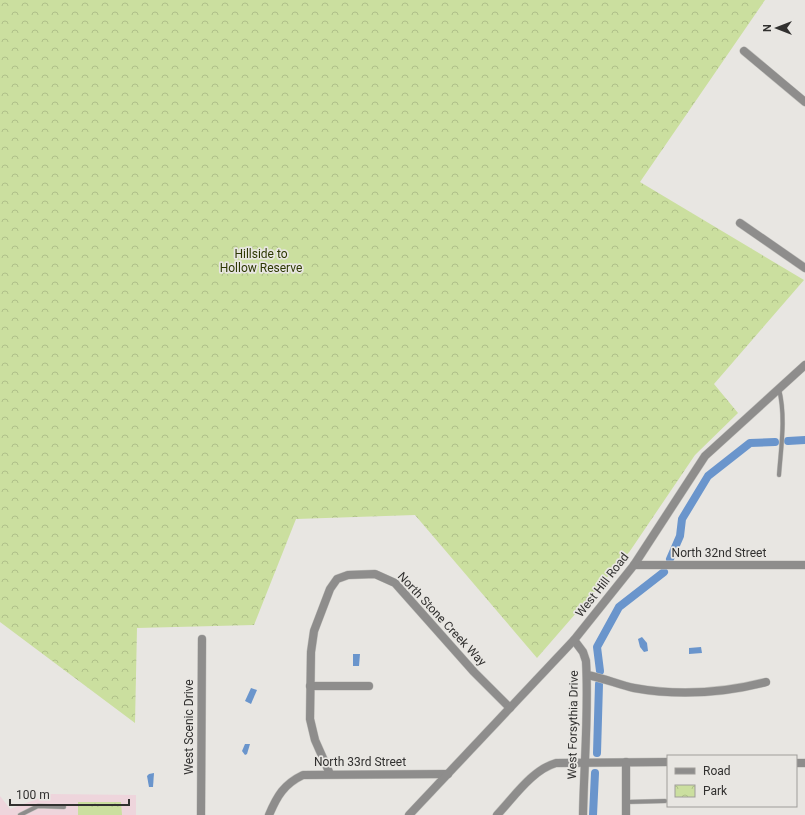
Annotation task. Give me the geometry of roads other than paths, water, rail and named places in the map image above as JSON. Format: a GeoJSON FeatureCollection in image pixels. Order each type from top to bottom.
{"type":"FeatureCollection","features":[{"type":"Feature","properties":{"kind":"street"},"geometry":{"type":"LineString","coordinates":[[744,51],[805,102]]}},
{"type":"Feature","properties":{"kind":"street"},"geometry":{"type":"LineString","coordinates":[[740,223],[805,268]]}},
{"type":"Feature","properties":{"kind":"street","name":"West Hill Road"},"geometry":{"type":"LineString","coordinates":[[409,815],[574,640],[634,565],[705,456],[805,365]]}},
{"type":"Feature","properties":{"kind":"street","name":"North 32nd Street"},"geometry":{"type":"LineString","coordinates":[[634,565],[805,565]]}},
{"type":"Feature","properties":{"kind":"street","name":"North Stone Creek Way"},"geometry":{"type":"LineString","coordinates":[[330,774],[315,740],[310,719],[311,652],[314,631],[330,589],[337,579],[348,575],[375,574],[394,583],[474,672],[510,708]]}},
{"type":"Feature","properties":{"kind":"street","name":"West Scenic Drive"},"geometry":{"type":"LineString","coordinates":[[201,815],[202,639]]}},
{"type":"Feature","properties":{"kind":"street","name":"West Forsythia Drive"},"geometry":{"type":"LineString","coordinates":[[574,640],[585,656],[587,675],[583,815]]}},
{"type":"Feature","properties":{"kind":"street"},"geometry":{"type":"LineString","coordinates":[[587,675],[605,678],[635,688],[686,692],[712,692],[766,682]]}},
{"type":"Feature","properties":{"kind":"street"},"geometry":{"type":"LineString","coordinates":[[310,686],[369,686]]}},
{"type":"Feature","properties":{"kind":"street"},"geometry":{"type":"LineString","coordinates":[[626,762],[626,815]]}},
{"type":"Feature","properties":{"kind":"street"},"geometry":{"type":"LineString","coordinates":[[497,815],[539,771],[556,763],[667,762]]}},
{"type":"Feature","properties":{"kind":"street","name":"North 33rd Street"},"geometry":{"type":"LineString","coordinates":[[269,815],[276,798],[284,787],[292,780],[303,775],[448,774]]}},
{"type":"Feature","properties":{"kind":"lane"},"geometry":{"type":"LineString","coordinates":[[779,388],[783,403],[779,475]]}},
{"type":"Feature","properties":{"kind":"lane"},"geometry":{"type":"LineString","coordinates":[[626,802],[666,801]]}},
{"type":"Feature","properties":{"kind":"lane"},"geometry":{"type":"LineString","coordinates":[[20,815],[38,806],[64,807]]}},
{"type":"Feature","properties":{"kind":"water"},"geometry":{"type":"Polygon","coordinates":[[[642,637],[647,643],[648,651],[644,652],[640,647],[638,639],[642,637]]]}},
{"type":"Feature","properties":{"kind":"water"},"geometry":{"type":"Polygon","coordinates":[[[701,647],[702,653],[689,654],[689,648],[701,647]]]}},
{"type":"Feature","properties":{"kind":"water"},"geometry":{"type":"Polygon","coordinates":[[[353,654],[360,654],[359,666],[353,666],[353,654]]]}},
{"type":"Feature","properties":{"kind":"water"},"geometry":{"type":"Polygon","coordinates":[[[251,688],[257,690],[251,704],[245,701],[251,688]]]}},
{"type":"Feature","properties":{"kind":"water"},"geometry":{"type":"Polygon","coordinates":[[[245,744],[250,744],[247,754],[245,755],[242,751],[245,744]]]}},
{"type":"Feature","properties":{"kind":"water"},"geometry":{"type":"Polygon","coordinates":[[[154,773],[153,787],[149,787],[147,776],[154,773]]]}},
{"type":"Feature","properties":{"kind":"waterway"},"geometry":{"type":"LineString","coordinates":[[788,441],[805,440]]}},
{"type":"Feature","properties":{"kind":"waterway"},"geometry":{"type":"LineString","coordinates":[[670,559],[680,536],[682,519],[708,476],[750,443],[775,442]]}},
{"type":"Feature","properties":{"kind":"waterway"},"geometry":{"type":"LineString","coordinates":[[600,671],[597,647],[619,607],[664,572]]}},
{"type":"Feature","properties":{"kind":"waterway"},"geometry":{"type":"LineString","coordinates":[[597,753],[599,684]]}},
{"type":"Feature","properties":{"kind":"waterway"},"geometry":{"type":"LineString","coordinates":[[593,815],[595,773]]}},
{"type":"Feature","properties":{"kind":"park label","name":"Hillside to Hollow Reserve"},"geometry":{"type":"Point","coordinates":[261,261]}}]}
